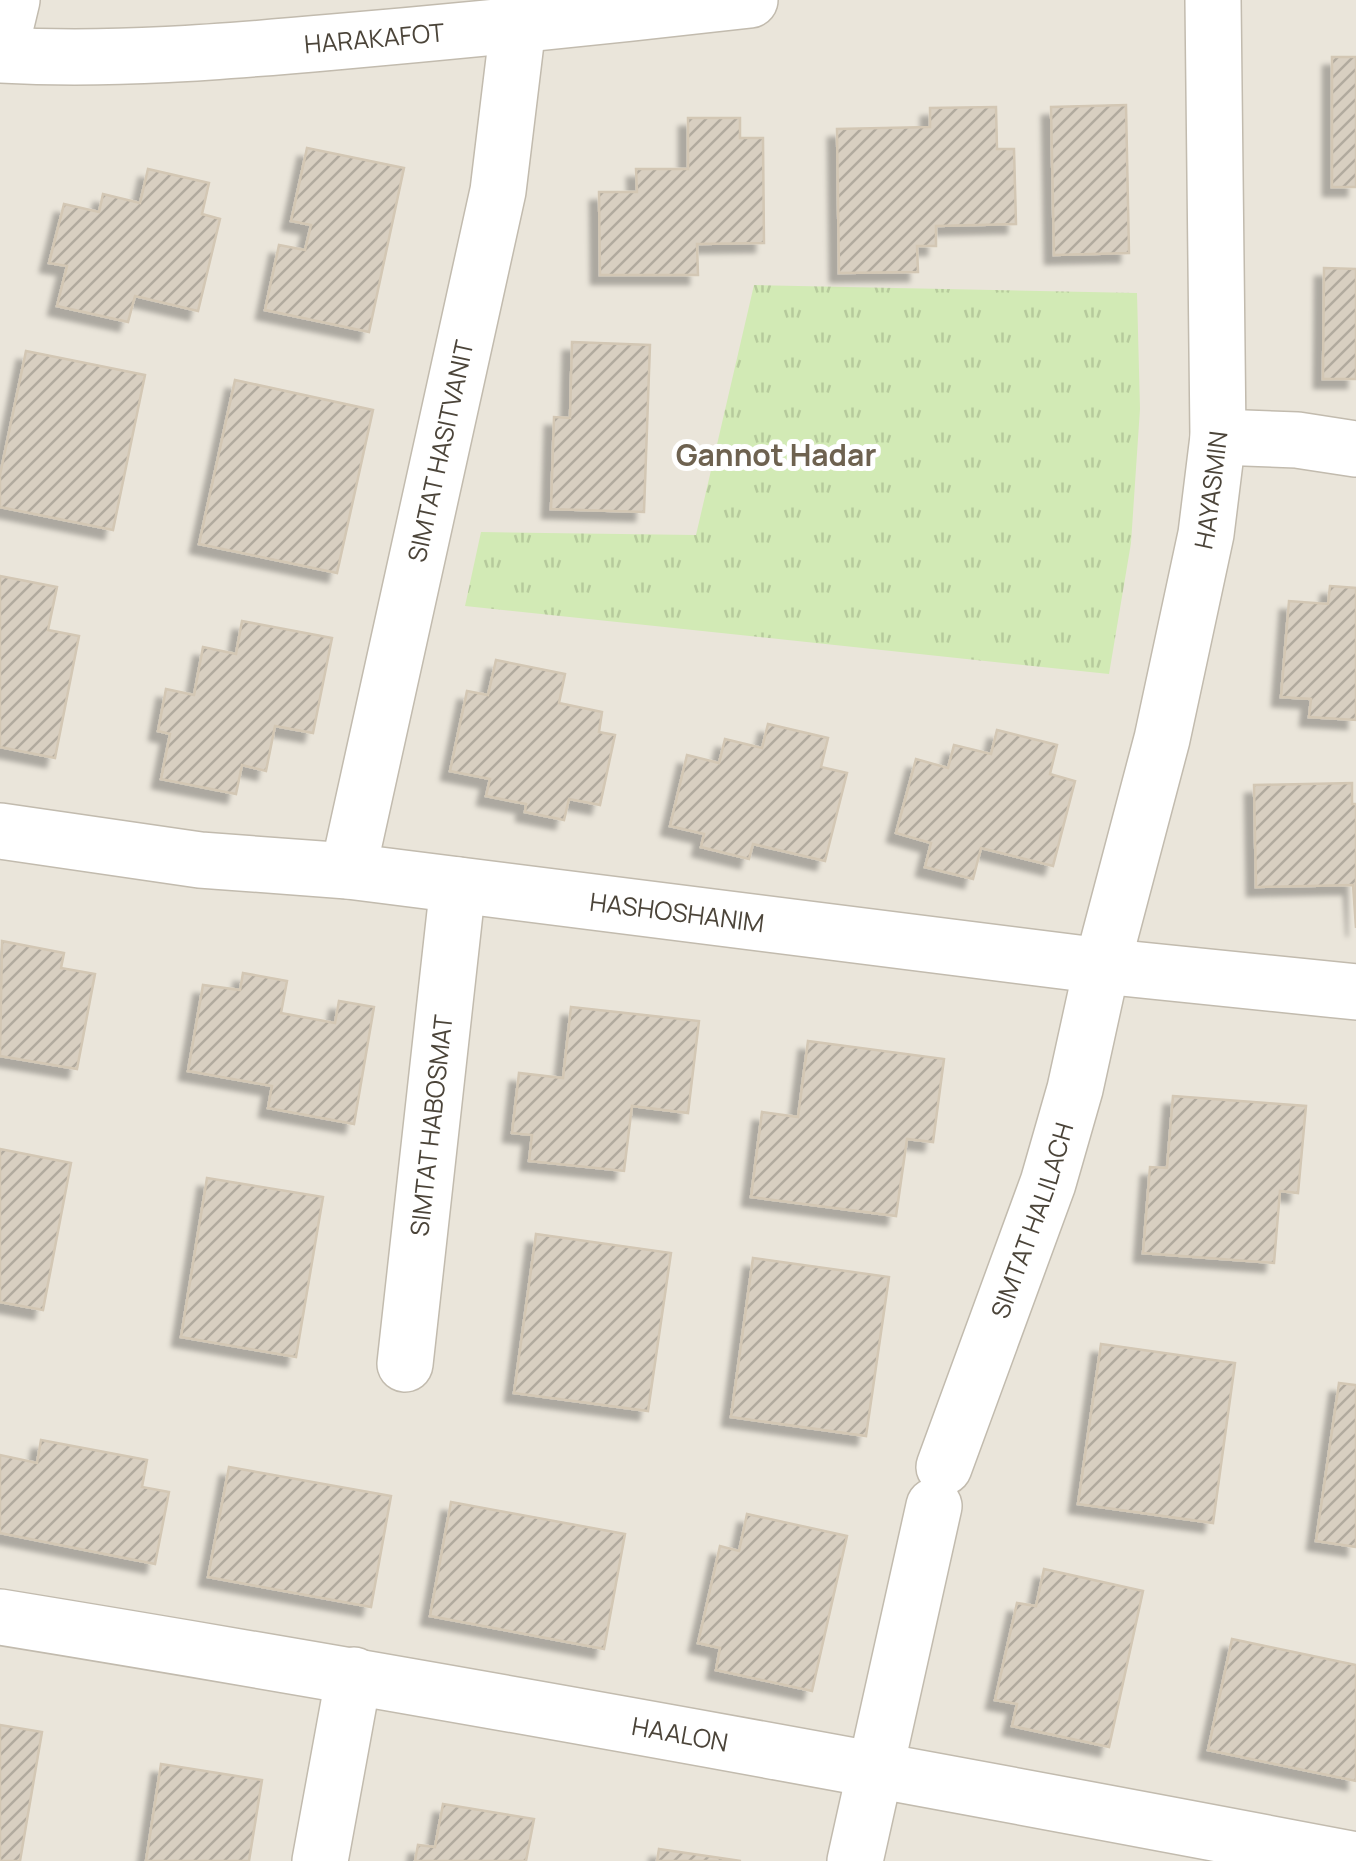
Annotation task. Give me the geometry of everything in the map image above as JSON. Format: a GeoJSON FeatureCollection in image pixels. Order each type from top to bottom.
{"type":"FeatureCollection","features":[{"type":"Feature","properties":{"kind":"street"},"geometry":{"type":"LineString","coordinates":[[0,52],[12,0]]}},
{"type":"Feature","properties":{"kind":"street","name":"HARAKAFOT"},"geometry":{"type":"LineString","coordinates":[[0,52],[67,58],[161,57],[518,26],[750,0]]}},
{"type":"Feature","properties":{"kind":"street","name":"HAYASMIN"},"geometry":{"type":"LineString","coordinates":[[1102,966],[1188,622],[1206,534],[1218,437],[1213,0]]}},
{"type":"Feature","properties":{"kind":"street","name":"SIMTAT HASITVANIT"},"geometry":{"type":"LineString","coordinates":[[348,871],[498,191],[518,26]]}},
{"type":"Feature","properties":{"kind":"street"},"geometry":{"type":"LineString","coordinates":[[1218,437],[1297,440],[1356,449]]}},
{"type":"Feature","properties":{"kind":"street","name":"HASHOSHANIM"},"geometry":{"type":"LineString","coordinates":[[0,832],[200,860],[348,871],[1102,966],[1356,992]]}},
{"type":"Feature","properties":{"kind":"street","name":"SIMTAT HABOSMAT"},"geometry":{"type":"LineString","coordinates":[[405,1364],[458,886]]}},
{"type":"Feature","properties":{"kind":"street","name":"SIMTAT HALILACH"},"geometry":{"type":"LineString","coordinates":[[855,1861],[939,1487],[1048,1184],[1075,1088],[1102,966]]}},
{"type":"Feature","properties":{"kind":"street","name":"HAALON"},"geometry":{"type":"LineString","coordinates":[[0,1617],[354,1675],[874,1768],[1356,1860]]}},
{"type":"Feature","properties":{"kind":"street"},"geometry":{"type":"LineString","coordinates":[[320,1861],[354,1675]]}},
{"type":"Feature","properties":{"kind":"shaded area","name":"Gannot Hadar"},"geometry":{"type":"Polygon","coordinates":[[[0,0],[1356,0],[1356,1861],[0,1861],[0,0]]]}},
{"type":"Feature","properties":{"kind":"green space"},"geometry":{"type":"Polygon","coordinates":[[[754,285],[1137,293],[1140,409],[1131,543],[1109,674],[465,606],[481,532],[696,535],[754,285]]]}},
{"type":"Feature","properties":{"kind":"building"},"geometry":{"type":"Polygon","coordinates":[[[1332,57],[1356,57],[1356,187],[1332,187],[1332,57]]]}},
{"type":"Feature","properties":{"kind":"building"},"geometry":{"type":"Polygon","coordinates":[[[1126,105],[1129,253],[1054,255],[1051,107],[1126,105]]]}},
{"type":"Feature","properties":{"kind":"building"},"geometry":{"type":"Polygon","coordinates":[[[996,107],[997,149],[1014,149],[1016,224],[936,226],[936,246],[917,246],[918,272],[839,273],[837,129],[930,127],[930,108],[996,107]]]}},
{"type":"Feature","properties":{"kind":"building"},"geometry":{"type":"Polygon","coordinates":[[[688,118],[740,118],[740,138],[763,138],[764,243],[697,244],[698,275],[600,275],[599,192],[637,192],[636,169],[688,169],[688,118]]]}},
{"type":"Feature","properties":{"kind":"building"},"geometry":{"type":"Polygon","coordinates":[[[307,148],[404,168],[369,332],[265,310],[279,245],[305,250],[311,225],[291,221],[307,148]]]}},
{"type":"Feature","properties":{"kind":"building"},"geometry":{"type":"Polygon","coordinates":[[[148,169],[209,183],[202,214],[220,219],[198,311],[135,296],[128,322],[57,306],[67,266],[49,263],[64,204],[99,212],[103,194],[140,203],[148,169]]]}},
{"type":"Feature","properties":{"kind":"building"},"geometry":{"type":"Polygon","coordinates":[[[1324,268],[1356,269],[1356,379],[1323,379],[1324,268]]]}},
{"type":"Feature","properties":{"kind":"building"},"geometry":{"type":"Polygon","coordinates":[[[572,342],[650,345],[644,512],[551,509],[554,417],[570,418],[572,342]]]}},
{"type":"Feature","properties":{"kind":"building"},"geometry":{"type":"Polygon","coordinates":[[[26,351],[145,375],[113,530],[0,507],[0,475],[26,351]]]}},
{"type":"Feature","properties":{"kind":"building"},"geometry":{"type":"Polygon","coordinates":[[[235,380],[373,410],[337,573],[199,544],[235,380]]]}},
{"type":"Feature","properties":{"kind":"building"},"geometry":{"type":"Polygon","coordinates":[[[0,576],[57,587],[48,630],[79,636],[55,758],[0,747],[0,576]]]}},
{"type":"Feature","properties":{"kind":"building"},"geometry":{"type":"Polygon","coordinates":[[[1330,586],[1356,588],[1356,720],[1309,717],[1311,699],[1281,697],[1289,601],[1328,604],[1330,586]]]}},
{"type":"Feature","properties":{"kind":"building"},"geometry":{"type":"Polygon","coordinates":[[[242,621],[332,638],[313,733],[275,726],[266,771],[242,765],[236,794],[161,779],[170,734],[158,731],[166,689],[194,695],[203,647],[236,654],[242,621]]]}},
{"type":"Feature","properties":{"kind":"building"},"geometry":{"type":"Polygon","coordinates":[[[496,660],[565,674],[559,703],[602,712],[599,732],[615,735],[600,805],[569,799],[564,820],[525,812],[526,804],[486,796],[490,779],[450,771],[467,691],[488,695],[496,660]]]}},
{"type":"Feature","properties":{"kind":"building"},"geometry":{"type":"Polygon","coordinates":[[[768,724],[828,738],[821,767],[847,773],[825,861],[753,844],[749,859],[701,847],[704,834],[670,826],[687,755],[719,763],[725,739],[762,748],[768,724]]]}},
{"type":"Feature","properties":{"kind":"building"},"geometry":{"type":"Polygon","coordinates":[[[997,730],[1057,745],[1050,774],[1075,781],[1053,866],[981,848],[973,879],[925,867],[931,843],[896,833],[916,759],[948,768],[954,745],[991,754],[997,730]]]}},
{"type":"Feature","properties":{"kind":"building"},"geometry":{"type":"Polygon","coordinates":[[[1352,783],[1352,804],[1356,804],[1356,928],[1353,885],[1256,887],[1254,785],[1352,783]]]}},
{"type":"Feature","properties":{"kind":"building"},"geometry":{"type":"Polygon","coordinates":[[[2,941],[64,953],[61,968],[95,974],[77,1069],[0,1056],[2,941]]]}},
{"type":"Feature","properties":{"kind":"building"},"geometry":{"type":"Polygon","coordinates":[[[243,973],[287,981],[281,1013],[335,1023],[339,1001],[374,1007],[354,1124],[268,1108],[272,1086],[188,1071],[203,985],[240,990],[243,973]]]}},
{"type":"Feature","properties":{"kind":"building"},"geometry":{"type":"Polygon","coordinates":[[[571,1007],[699,1021],[688,1113],[632,1106],[624,1171],[529,1161],[532,1135],[512,1133],[519,1073],[563,1078],[571,1007]]]}},
{"type":"Feature","properties":{"kind":"building"},"geometry":{"type":"Polygon","coordinates":[[[808,1041],[944,1059],[933,1142],[907,1139],[896,1216],[751,1197],[762,1112],[798,1117],[808,1041]]]}},
{"type":"Feature","properties":{"kind":"building"},"geometry":{"type":"Polygon","coordinates":[[[1173,1096],[1306,1106],[1298,1193],[1280,1191],[1274,1263],[1143,1253],[1150,1167],[1167,1168],[1173,1096]]]}},
{"type":"Feature","properties":{"kind":"building"},"geometry":{"type":"Polygon","coordinates":[[[0,1149],[71,1163],[43,1310],[0,1302],[0,1149]]]}},
{"type":"Feature","properties":{"kind":"building"},"geometry":{"type":"Polygon","coordinates":[[[207,1178],[323,1197],[296,1357],[181,1337],[207,1178]]]}},
{"type":"Feature","properties":{"kind":"building"},"geometry":{"type":"Polygon","coordinates":[[[536,1234],[671,1253],[648,1411],[514,1393],[536,1234]]]}},
{"type":"Feature","properties":{"kind":"building"},"geometry":{"type":"Polygon","coordinates":[[[753,1258],[889,1277],[866,1436],[731,1417],[753,1258]]]}},
{"type":"Feature","properties":{"kind":"building"},"geometry":{"type":"Polygon","coordinates":[[[1101,1344],[1235,1363],[1213,1523],[1078,1504],[1101,1344]]]}},
{"type":"Feature","properties":{"kind":"building"},"geometry":{"type":"Polygon","coordinates":[[[1339,1383],[1356,1385],[1356,1547],[1316,1541],[1339,1383]]]}},
{"type":"Feature","properties":{"kind":"building"},"geometry":{"type":"Polygon","coordinates":[[[41,1440],[147,1460],[142,1487],[169,1492],[155,1564],[0,1533],[0,1455],[37,1463],[41,1440]]]}},
{"type":"Feature","properties":{"kind":"building"},"geometry":{"type":"Polygon","coordinates":[[[229,1467],[391,1496],[371,1607],[208,1577],[229,1467]]]}},
{"type":"Feature","properties":{"kind":"building"},"geometry":{"type":"Polygon","coordinates":[[[451,1502],[625,1534],[604,1649],[430,1616],[451,1502]]]}},
{"type":"Feature","properties":{"kind":"building"},"geometry":{"type":"Polygon","coordinates":[[[747,1514],[847,1536],[812,1691],[716,1670],[720,1648],[698,1643],[720,1546],[739,1551],[747,1514]]]}},
{"type":"Feature","properties":{"kind":"building"},"geometry":{"type":"Polygon","coordinates":[[[1044,1569],[1143,1591],[1109,1747],[1012,1726],[1017,1704],[995,1700],[1017,1603],[1036,1606],[1044,1569]]]}},
{"type":"Feature","properties":{"kind":"building"},"geometry":{"type":"Polygon","coordinates":[[[1232,1639],[1356,1665],[1356,1781],[1208,1750],[1232,1639]]]}},
{"type":"Feature","properties":{"kind":"building"},"geometry":{"type":"Polygon","coordinates":[[[0,1725],[42,1732],[20,1861],[0,1861],[0,1725]]]}},
{"type":"Feature","properties":{"kind":"building"},"geometry":{"type":"Polygon","coordinates":[[[161,1764],[262,1780],[249,1861],[146,1861],[161,1764]]]}},
{"type":"Feature","properties":{"kind":"building"},"geometry":{"type":"Polygon","coordinates":[[[443,1804],[534,1819],[526,1861],[415,1861],[418,1845],[435,1847],[443,1804]]]}},
{"type":"Feature","properties":{"kind":"building"},"geometry":{"type":"Polygon","coordinates":[[[659,1849],[741,1861],[657,1861],[659,1849]]]}},
{"type":"Feature","properties":{"kind":"district","name":"Gannot Hadar"},"geometry":{"type":"Point","coordinates":[776,456]}}]}
